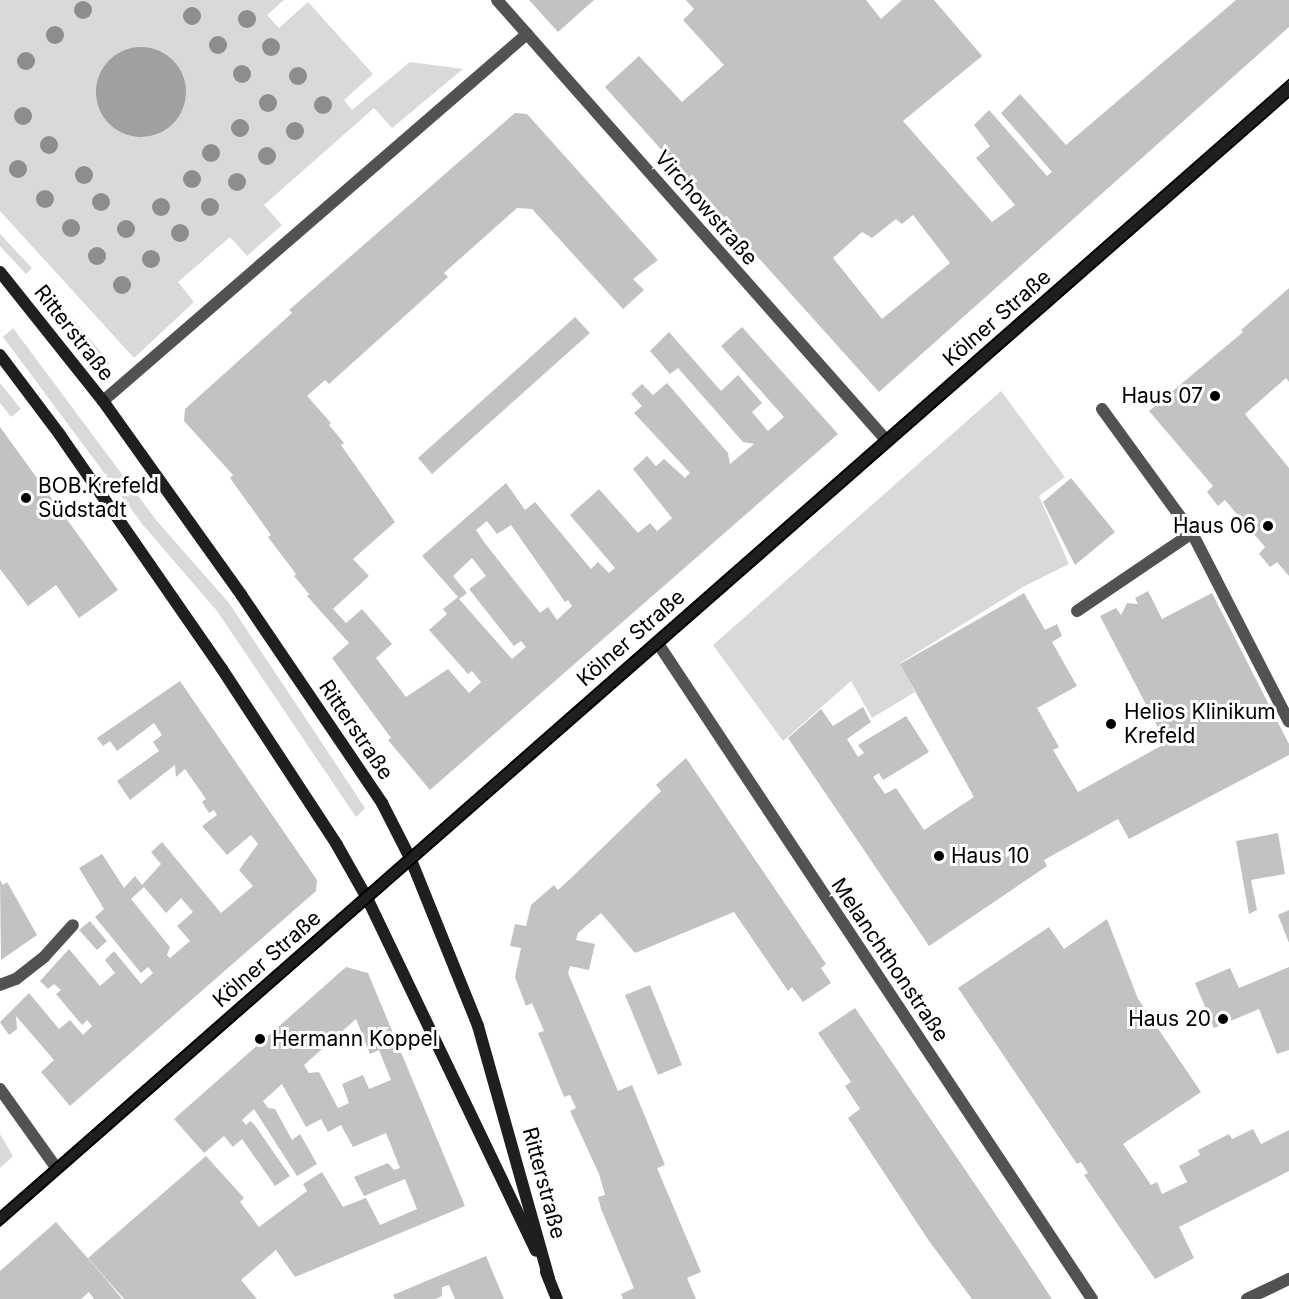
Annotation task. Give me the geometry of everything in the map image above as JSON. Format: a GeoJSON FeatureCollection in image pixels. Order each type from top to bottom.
{"type":"FeatureCollection","features":[{"type":"Feature","properties":{"kind":"main road","name":"Kölner Straße"},"geometry":{"type":"LineString","coordinates":[[0,1219],[1289,88]]}},
{"type":"Feature","properties":{"kind":"main road","name":"Ritterstraße"},"geometry":{"type":"LineString","coordinates":[[0,272],[103,401],[242,596],[382,803],[411,860],[478,1026],[549,1278]]}},
{"type":"Feature","properties":{"kind":"main road","name":"Ritterstraße"},"geometry":{"type":"LineString","coordinates":[[0,355],[60,435],[222,669],[337,844],[367,898],[557,1299]]}},
{"type":"Feature","properties":{"kind":"street","name":"Virchowstraße"},"geometry":{"type":"LineString","coordinates":[[497,0],[887,441]]}},
{"type":"Feature","properties":{"kind":"street"},"geometry":{"type":"LineString","coordinates":[[103,401],[527,34]]}},
{"type":"Feature","properties":{"kind":"street"},"geometry":{"type":"LineString","coordinates":[[1102,410],[1192,533],[1289,722]]}},
{"type":"Feature","properties":{"kind":"street"},"geometry":{"type":"LineString","coordinates":[[1077,611],[1192,533]]}},
{"type":"Feature","properties":{"kind":"street","name":"Melanchthonstraße"},"geometry":{"type":"LineString","coordinates":[[657,642],[1092,1299]]}},
{"type":"Feature","properties":{"kind":"street"},"geometry":{"type":"LineString","coordinates":[[0,985],[16,979],[44,957],[73,925]]}},
{"type":"Feature","properties":{"kind":"street"},"geometry":{"type":"LineString","coordinates":[[0,1089],[57,1169]]}},
{"type":"Feature","properties":{"kind":"street"},"geometry":{"type":"LineString","coordinates":[[1247,1299],[1289,1279]]}},
{"type":"Feature","properties":{"kind":"shaded area"},"geometry":{"type":"Polygon","coordinates":[[[0,0],[284,0],[267,15],[279,28],[308,2],[373,74],[344,100],[352,110],[410,62],[463,69],[392,128],[374,108],[264,205],[282,225],[247,256],[230,237],[178,282],[194,302],[134,358],[0,211],[0,0]]]}},
{"type":"Feature","properties":{"kind":"shaded area"},"geometry":{"type":"Polygon","coordinates":[[[141,47],[158,50],[173,60],[183,75],[186,92],[183,109],[173,124],[158,134],[141,137],[124,134],[109,124],[99,109],[96,92],[99,75],[109,60],[124,50],[141,47]]]}},
{"type":"Feature","properties":{"kind":"shaded area"},"geometry":{"type":"Polygon","coordinates":[[[0,234],[32,268],[26,274],[0,246],[0,234]]]}},
{"type":"Feature","properties":{"kind":"shaded area"},"geometry":{"type":"Polygon","coordinates":[[[56,299],[110,363],[103,369],[49,305],[56,299]]]}},
{"type":"Feature","properties":{"kind":"shaded area"},"geometry":{"type":"Polygon","coordinates":[[[13,328],[156,520],[229,603],[365,808],[356,817],[217,611],[143,525],[3,337],[13,328]]]}},
{"type":"Feature","properties":{"kind":"shaded area"},"geometry":{"type":"Polygon","coordinates":[[[0,383],[21,409],[11,417],[0,403],[0,383]]]}},
{"type":"Feature","properties":{"kind":"shaded area"},"geometry":{"type":"Polygon","coordinates":[[[1001,391],[1065,477],[1039,496],[1069,564],[1023,587],[900,663],[915,692],[872,718],[851,681],[783,741],[713,645],[1001,391]]]}},
{"type":"Feature","properties":{"kind":"shaded area"},"geometry":{"type":"Polygon","coordinates":[[[0,1134],[13,1156],[0,1168],[0,1134]]]}},
{"type":"Feature","properties":{"kind":"building"},"geometry":{"type":"Polygon","coordinates":[[[529,0],[594,0],[558,32],[529,0]]]}},
{"type":"Feature","properties":{"kind":"building"},"geometry":{"type":"Polygon","coordinates":[[[686,0],[866,0],[881,19],[902,0],[934,0],[982,56],[903,121],[992,222],[1015,205],[976,158],[990,146],[974,125],[989,110],[1047,176],[1052,172],[1001,113],[1020,94],[1066,145],[1236,0],[1289,0],[1289,27],[879,392],[605,87],[639,56],[682,102],[724,65],[683,20],[694,9],[686,0]],[[913,215],[902,224],[896,219],[872,238],[862,232],[833,258],[882,319],[950,263],[913,215]]]}},
{"type":"Feature","properties":{"kind":"building"},"geometry":{"type":"Polygon","coordinates":[[[515,113],[527,114],[658,260],[633,279],[644,290],[623,309],[532,209],[517,208],[444,273],[448,277],[329,384],[325,380],[307,396],[331,423],[329,425],[344,443],[341,445],[395,522],[353,559],[369,576],[333,609],[346,623],[362,609],[392,644],[376,658],[406,697],[448,669],[469,693],[481,682],[472,671],[468,674],[429,630],[447,614],[443,609],[458,597],[422,556],[506,483],[525,510],[535,502],[591,569],[598,562],[609,573],[615,568],[570,515],[599,489],[638,533],[650,523],[657,531],[672,518],[633,469],[647,456],[656,466],[664,459],[685,478],[690,473],[634,413],[642,406],[631,394],[642,384],[653,395],[667,383],[728,453],[730,464],[754,444],[743,442],[678,368],[670,374],[650,351],[669,332],[721,391],[738,375],[762,403],[752,412],[768,431],[784,417],[721,346],[742,327],[838,434],[430,790],[388,740],[391,738],[332,658],[349,643],[307,596],[309,594],[294,576],[296,574],[268,537],[271,535],[230,478],[233,475],[184,421],[185,409],[292,313],[289,310],[515,113]],[[487,521],[476,530],[484,542],[540,613],[548,607],[557,620],[572,606],[568,600],[565,602],[511,525],[497,534],[487,521]],[[472,558],[453,576],[467,593],[459,599],[512,659],[526,647],[521,641],[514,646],[469,589],[486,576],[472,558]]]}},
{"type":"Feature","properties":{"kind":"building","name":"Haus 07"},"geometry":{"type":"Polygon","coordinates":[[[1289,288],[1289,382],[1286,378],[1245,414],[1289,468],[1289,576],[1277,562],[1270,567],[1259,554],[1265,547],[1225,500],[1218,506],[1207,492],[1213,486],[1149,411],[1243,332],[1241,330],[1289,288]]]}},
{"type":"Feature","properties":{"kind":"building"},"geometry":{"type":"Polygon","coordinates":[[[575,317],[590,333],[432,474],[418,458],[575,317]]]}},
{"type":"Feature","properties":{"kind":"building","name":"BOB.Krefeld Südstadt"},"geometry":{"type":"Polygon","coordinates":[[[0,427],[118,590],[79,618],[56,585],[28,606],[0,569],[0,427]]]}},
{"type":"Feature","properties":{"kind":"building"},"geometry":{"type":"Polygon","coordinates":[[[1071,478],[1115,532],[1075,565],[1043,502],[1071,478]]]}},
{"type":"Feature","properties":{"kind":"building"},"geometry":{"type":"Polygon","coordinates":[[[1148,591],[1162,619],[1212,593],[1289,744],[1289,755],[1129,839],[1118,819],[1044,860],[1047,866],[929,946],[788,738],[821,709],[833,726],[863,707],[871,722],[847,739],[858,757],[864,753],[858,745],[906,716],[929,752],[883,780],[879,773],[873,777],[885,794],[896,788],[924,830],[974,797],[900,664],[1024,593],[1045,630],[1057,624],[1062,636],[1052,642],[1077,686],[1037,708],[1059,747],[1053,750],[1078,792],[1166,743],[1100,616],[1116,608],[1121,615],[1127,603],[1138,604],[1135,598],[1148,591]]]}},
{"type":"Feature","properties":{"kind":"building"},"geometry":{"type":"Polygon","coordinates":[[[180,681],[317,880],[316,891],[70,1106],[41,1072],[54,1060],[16,1016],[17,1029],[9,1035],[0,1022],[29,993],[59,1029],[70,1020],[83,1035],[92,1026],[87,1020],[82,1025],[56,994],[61,990],[54,984],[48,989],[40,981],[69,949],[100,986],[115,973],[105,960],[114,951],[141,984],[153,973],[148,967],[141,973],[95,917],[104,909],[79,868],[102,854],[124,888],[135,876],[142,885],[161,864],[151,852],[162,842],[221,913],[253,886],[239,870],[258,844],[251,835],[227,855],[202,826],[217,815],[214,810],[209,813],[202,802],[206,799],[185,769],[176,777],[175,765],[130,800],[117,781],[159,751],[153,742],[162,735],[154,723],[117,751],[110,741],[103,746],[97,738],[180,681]],[[144,887],[131,899],[170,947],[167,955],[170,958],[190,941],[177,926],[193,912],[181,898],[166,913],[144,887]]]}},
{"type":"Feature","properties":{"kind":"building"},"geometry":{"type":"Polygon","coordinates":[[[686,758],[826,964],[821,968],[831,983],[803,1002],[792,987],[788,991],[734,912],[635,953],[601,913],[578,933],[576,940],[595,944],[589,970],[570,966],[568,973],[618,1091],[632,1085],[665,1165],[657,1168],[701,1272],[687,1278],[696,1299],[623,1299],[621,1294],[634,1288],[601,1209],[598,1197],[605,1195],[599,1174],[570,1111],[576,1108],[570,1095],[564,1097],[538,1033],[544,1031],[532,1003],[526,1006],[515,977],[521,948],[510,946],[515,924],[526,926],[531,905],[554,885],[558,890],[570,879],[661,791],[656,785],[686,758]]]}},
{"type":"Feature","properties":{"kind":"building"},"geometry":{"type":"Polygon","coordinates":[[[1278,833],[1285,874],[1251,880],[1257,910],[1249,914],[1236,841],[1278,833]]]}},
{"type":"Feature","properties":{"kind":"building"},"geometry":{"type":"Polygon","coordinates":[[[0,880],[3,885],[7,882],[37,935],[1,960],[0,880]]]}},
{"type":"Feature","properties":{"kind":"building"},"geometry":{"type":"Polygon","coordinates":[[[1289,910],[1289,943],[1278,915],[1289,910]]]}},
{"type":"Feature","properties":{"kind":"building"},"geometry":{"type":"Polygon","coordinates":[[[1107,919],[1138,999],[1201,1092],[1123,1144],[1151,1185],[1157,1182],[1162,1194],[1187,1182],[1179,1166],[1200,1155],[1198,1150],[1229,1134],[1232,1139],[1253,1129],[1261,1144],[1289,1130],[1289,1171],[1179,1227],[1194,1258],[1155,1279],[1084,1175],[1088,1173],[1081,1162],[1077,1164],[958,988],[1049,927],[1064,949],[1107,919]]]}},
{"type":"Feature","properties":{"kind":"building"},"geometry":{"type":"Polygon","coordinates":[[[90,921],[107,941],[97,950],[79,930],[90,921]]]}},
{"type":"Feature","properties":{"kind":"building"},"geometry":{"type":"Polygon","coordinates":[[[346,967],[368,973],[465,1206],[295,1277],[276,1250],[241,1280],[257,1299],[124,1299],[88,1258],[206,1156],[244,1198],[240,1202],[259,1227],[307,1191],[303,1184],[322,1172],[343,1207],[366,1198],[380,1225],[417,1209],[405,1179],[364,1196],[354,1177],[388,1163],[394,1170],[400,1168],[386,1133],[353,1147],[341,1125],[328,1132],[321,1119],[306,1127],[282,1084],[263,1101],[268,1108],[275,1109],[292,1140],[300,1134],[317,1164],[297,1176],[254,1109],[242,1120],[246,1125],[250,1121],[254,1124],[290,1176],[275,1186],[242,1139],[233,1147],[224,1136],[204,1153],[174,1119],[346,967]],[[356,1019],[304,1065],[309,1073],[319,1072],[338,1108],[349,1103],[342,1084],[363,1075],[369,1089],[391,1080],[379,1050],[370,1054],[356,1019]]]}},
{"type":"Feature","properties":{"kind":"building","name":"Haus 20"},"geometry":{"type":"Polygon","coordinates":[[[1289,967],[1289,1050],[1277,1054],[1259,1009],[1214,1028],[1195,983],[1230,968],[1239,988],[1289,967]]]}},
{"type":"Feature","properties":{"kind":"building"},"geometry":{"type":"Polygon","coordinates":[[[650,985],[682,1065],[658,1075],[625,995],[650,985]]]}},
{"type":"Feature","properties":{"kind":"building"},"geometry":{"type":"Polygon","coordinates":[[[855,1008],[1052,1299],[972,1299],[929,1241],[848,1118],[860,1109],[845,1086],[851,1082],[818,1033],[855,1008]]]}},
{"type":"Feature","properties":{"kind":"building"},"geometry":{"type":"Polygon","coordinates":[[[56,1222],[122,1299],[94,1299],[89,1292],[81,1299],[0,1299],[0,1271],[56,1222]]]}},
{"type":"Feature","properties":{"kind":"building"},"geometry":{"type":"Polygon","coordinates":[[[486,1256],[504,1299],[455,1299],[449,1285],[442,1287],[442,1296],[436,1299],[395,1299],[393,1295],[486,1256]]]}},
{"type":"Feature","properties":{"kind":"tram line"},"geometry":{"type":"LineString","coordinates":[[0,1212],[1289,80]]}},
{"type":"Feature","properties":{"kind":"tram line"},"geometry":{"type":"LineString","coordinates":[[0,1226],[1289,97]]}},
{"type":"Feature","properties":{"kind":"place","name":"Haus 07"},"geometry":{"type":"Point","coordinates":[1215,396]}},
{"type":"Feature","properties":{"kind":"place","name":"BOB.Krefeld Südstadt"},"geometry":{"type":"Point","coordinates":[26,498]}},
{"type":"Feature","properties":{"kind":"place","name":"Haus 06"},"geometry":{"type":"Point","coordinates":[1268,526]}},
{"type":"Feature","properties":{"kind":"place","name":"Helios Klinikum Krefeld"},"geometry":{"type":"Point","coordinates":[1111,724]}},
{"type":"Feature","properties":{"kind":"place","name":"Haus 10"},"geometry":{"type":"Point","coordinates":[939,856]}},
{"type":"Feature","properties":{"kind":"place","name":"Haus 20"},"geometry":{"type":"Point","coordinates":[1223,1019]}},
{"type":"Feature","properties":{"kind":"place","name":"Hermann Koppel"},"geometry":{"type":"Point","coordinates":[260,1039]}}]}
